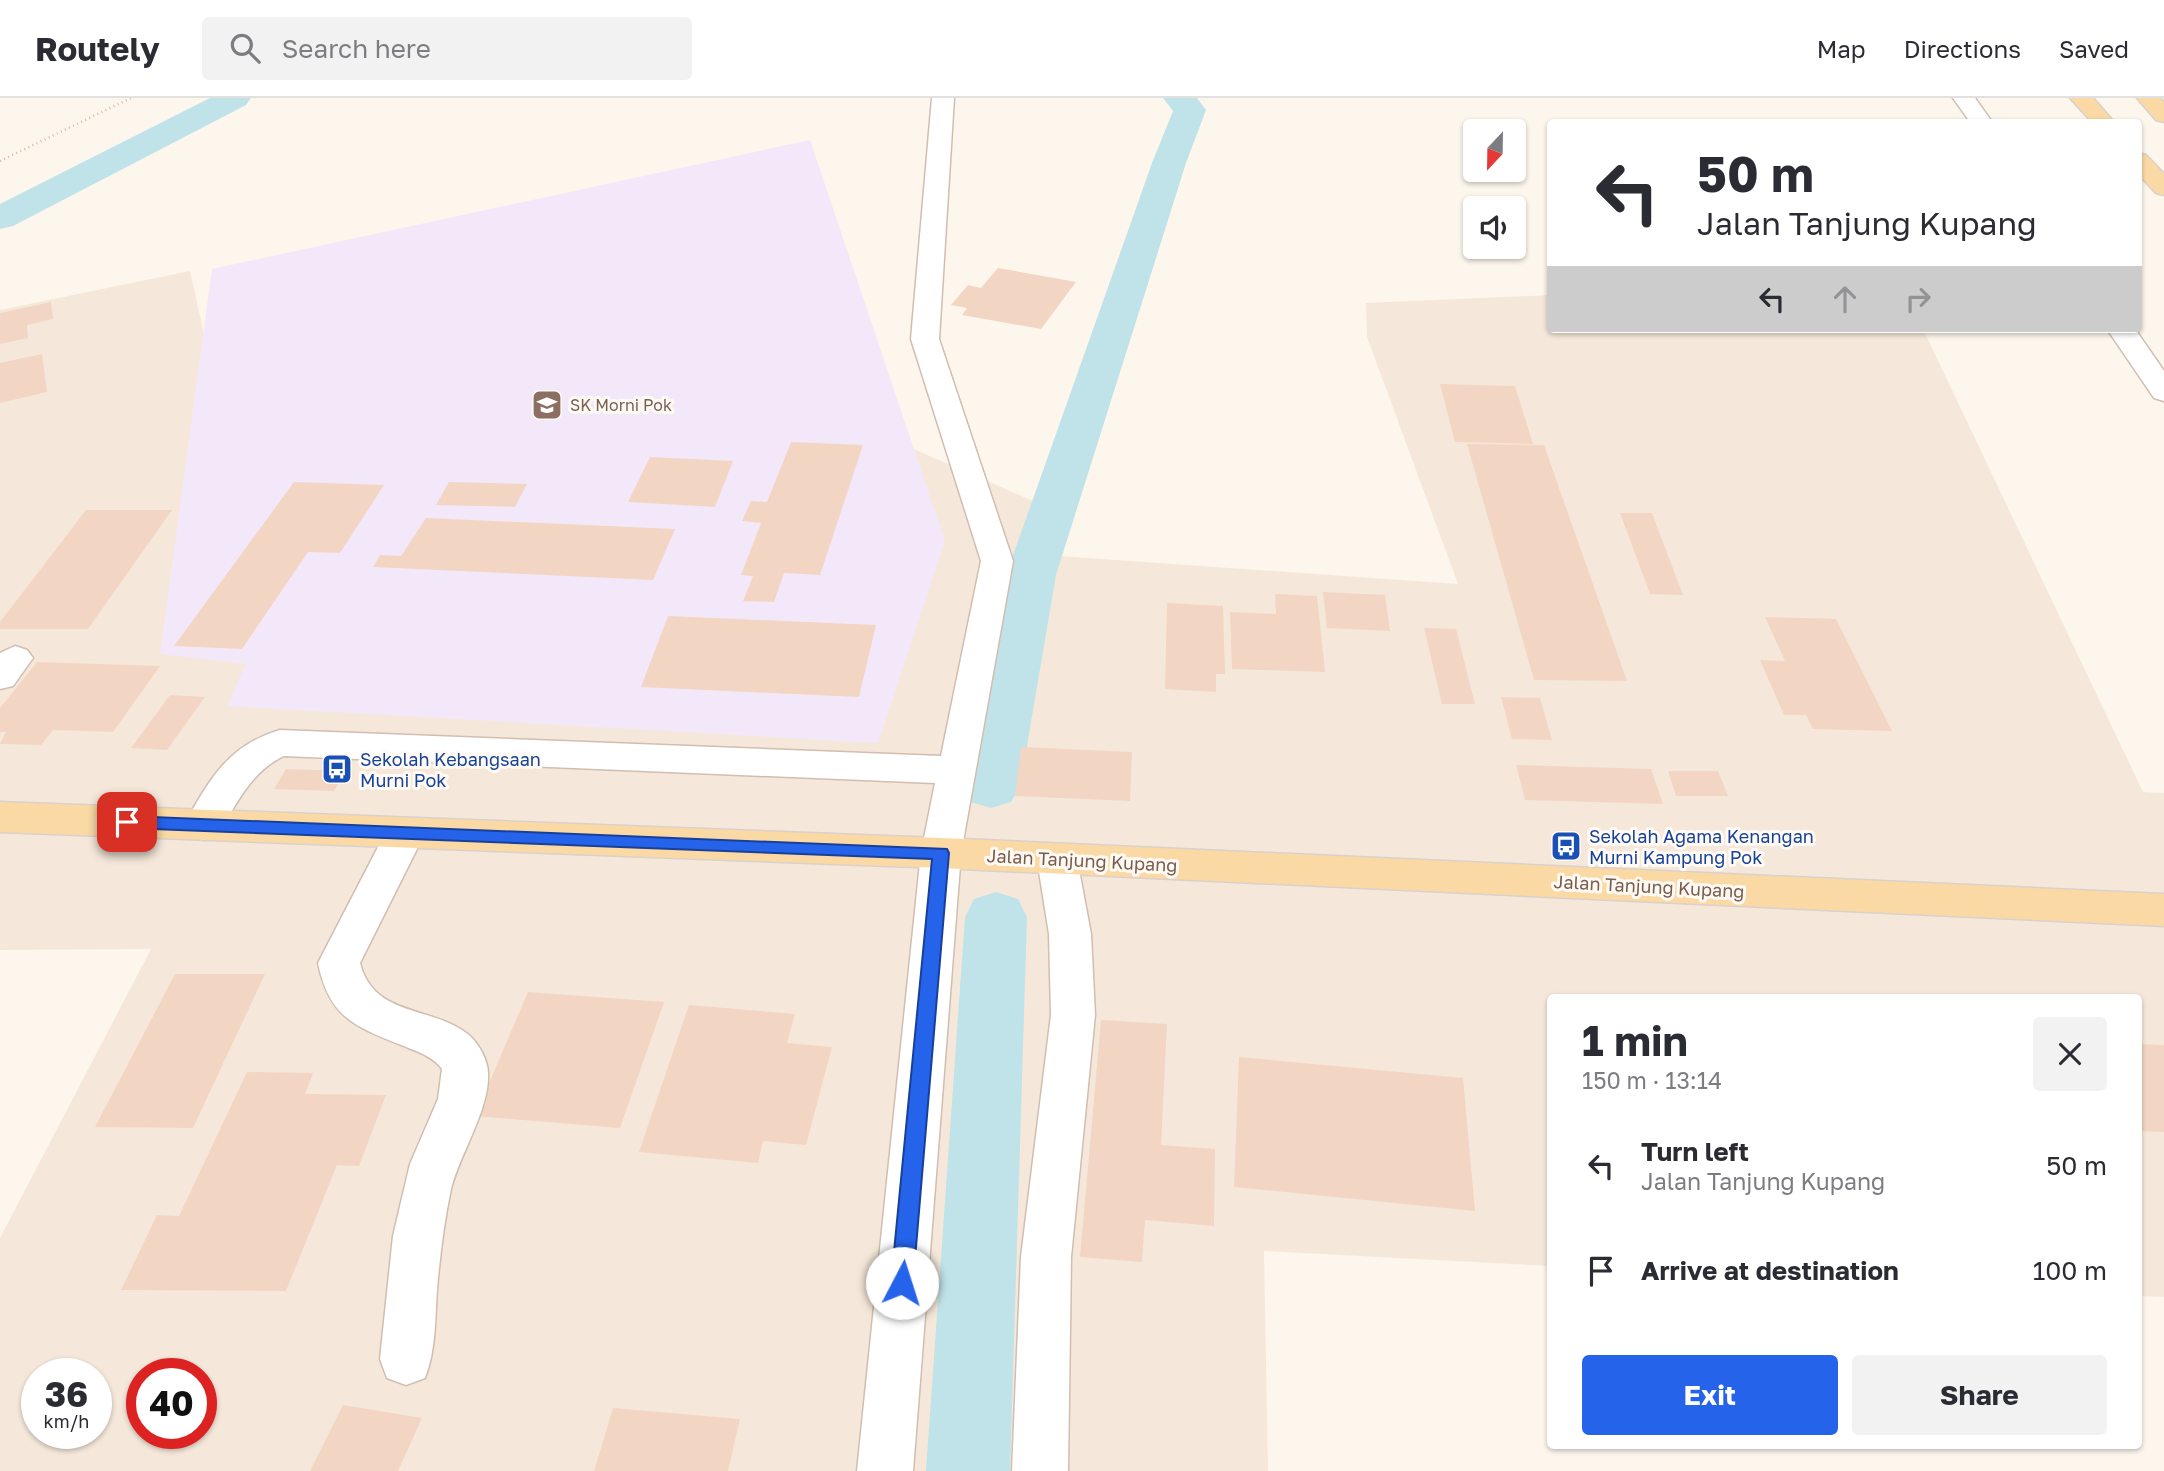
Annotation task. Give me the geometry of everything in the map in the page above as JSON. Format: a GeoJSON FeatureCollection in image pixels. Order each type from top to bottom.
{"type":"FeatureCollection","features":[{"type":"Feature","properties":{"kind":"main road"},"geometry":{"type":"LineString","coordinates":[[2081,98],[2100,119]]}},
{"type":"Feature","properties":{"kind":"main road"},"geometry":{"type":"LineString","coordinates":[[2148,98],[2164,115]]}},
{"type":"Feature","properties":{"kind":"main road"},"geometry":{"type":"LineString","coordinates":[[2142,164],[2164,188]]}},
{"type":"Feature","properties":{"kind":"main road","name":"Jalan Tanjung Kupang"},"geometry":{"type":"LineString","coordinates":[[0,817],[941,853],[2164,911]]}},
{"type":"Feature","properties":{"kind":"street"},"geometry":{"type":"LineString","coordinates":[[885,1471],[941,853],[997,561],[925,339],[943,98]]}},
{"type":"Feature","properties":{"kind":"street"},"geometry":{"type":"LineString","coordinates":[[1964,98],[1979,119]]}},
{"type":"Feature","properties":{"kind":"street"},"geometry":{"type":"LineString","coordinates":[[2124,333],[2164,393]]}},
{"type":"Feature","properties":{"kind":"street"},"geometry":{"type":"LineString","coordinates":[[204,825],[244,764],[263,749],[280,743],[956,770]]}},
{"type":"Feature","properties":{"kind":"street"},"geometry":{"type":"LineString","coordinates":[[405,833],[338,963],[339,978],[357,1002],[398,1027],[449,1045],[464,1063],[467,1079],[434,1165],[414,1250],[406,1359]]}},
{"type":"Feature","properties":{"kind":"street"},"geometry":{"type":"LineString","coordinates":[[1040,1471],[1046,1257],[1073,1015],[1070,934],[1057,859]]}},
{"type":"Feature","properties":{"kind":"path"},"geometry":{"type":"LineString","coordinates":[[0,161],[131,98]]}},
{"type":"Feature","properties":{"kind":"shaded area","name":"SK Morni Pok"},"geometry":{"type":"Polygon","coordinates":[[[810,140],[945,541],[878,743],[227,706],[246,664],[160,654],[212,269],[810,140]]]}},
{"type":"Feature","properties":{"kind":"shaded area"},"geometry":{"type":"Polygon","coordinates":[[[190,271],[222,415],[822,409],[1040,504],[1017,553],[1458,584],[1367,337],[1366,303],[1547,295],[1547,333],[1925,333],[2143,792],[2164,793],[2164,1297],[2142,1296],[2142,994],[1547,994],[1547,1266],[1264,1251],[1268,1471],[0,1471],[0,1238],[151,949],[0,950],[0,310],[190,271]]]}},
{"type":"Feature","properties":{"kind":"building"},"geometry":{"type":"Polygon","coordinates":[[[998,268],[1076,282],[1041,329],[962,315],[967,308],[951,305],[968,285],[981,288],[998,268]]]}},
{"type":"Feature","properties":{"kind":"building"},"geometry":{"type":"Polygon","coordinates":[[[51,302],[53,319],[27,325],[28,338],[0,344],[0,313],[51,302]]]}},
{"type":"Feature","properties":{"kind":"building"},"geometry":{"type":"Polygon","coordinates":[[[42,354],[47,392],[0,403],[0,363],[42,354]]]}},
{"type":"Feature","properties":{"kind":"building"},"geometry":{"type":"Polygon","coordinates":[[[1440,384],[1515,386],[1533,444],[1455,442],[1440,384]]]}},
{"type":"Feature","properties":{"kind":"building"},"geometry":{"type":"Polygon","coordinates":[[[791,442],[863,445],[820,575],[784,573],[774,602],[743,601],[753,576],[741,575],[761,523],[742,521],[751,501],[767,502],[791,442]]]}},
{"type":"Feature","properties":{"kind":"building"},"geometry":{"type":"Polygon","coordinates":[[[1467,444],[1544,445],[1627,681],[1534,680],[1467,444]]]}},
{"type":"Feature","properties":{"kind":"building"},"geometry":{"type":"Polygon","coordinates":[[[650,457],[733,461],[715,507],[628,502],[650,457]]]}},
{"type":"Feature","properties":{"kind":"building"},"geometry":{"type":"Polygon","coordinates":[[[294,482],[384,485],[340,553],[308,552],[242,649],[174,646],[294,482]]]}},
{"type":"Feature","properties":{"kind":"building"},"geometry":{"type":"Polygon","coordinates":[[[449,482],[527,484],[515,507],[436,505],[449,482]]]}},
{"type":"Feature","properties":{"kind":"building"},"geometry":{"type":"Polygon","coordinates":[[[86,510],[172,510],[88,629],[0,629],[0,622],[86,510]]]}},
{"type":"Feature","properties":{"kind":"building"},"geometry":{"type":"Polygon","coordinates":[[[1620,513],[1652,513],[1683,595],[1650,594],[1620,513]]]}},
{"type":"Feature","properties":{"kind":"building"},"geometry":{"type":"Polygon","coordinates":[[[426,518],[675,529],[653,580],[373,567],[380,555],[401,556],[426,518]]]}},
{"type":"Feature","properties":{"kind":"building"},"geometry":{"type":"Polygon","coordinates":[[[1323,592],[1385,595],[1390,631],[1327,628],[1323,592]]]}},
{"type":"Feature","properties":{"kind":"building"},"geometry":{"type":"Polygon","coordinates":[[[1275,594],[1317,596],[1325,672],[1232,669],[1230,612],[1276,614],[1275,594]]]}},
{"type":"Feature","properties":{"kind":"building"},"geometry":{"type":"Polygon","coordinates":[[[1167,603],[1223,606],[1225,674],[1216,674],[1216,692],[1165,689],[1167,603]]]}},
{"type":"Feature","properties":{"kind":"building"},"geometry":{"type":"Polygon","coordinates":[[[668,616],[876,625],[859,697],[641,687],[668,616]]]}},
{"type":"Feature","properties":{"kind":"building"},"geometry":{"type":"Polygon","coordinates":[[[1765,617],[1836,619],[1892,731],[1813,729],[1806,715],[1784,715],[1760,660],[1785,661],[1765,617]]]}},
{"type":"Feature","properties":{"kind":"building"},"geometry":{"type":"Polygon","coordinates":[[[1424,628],[1456,629],[1475,704],[1442,704],[1424,628]]]}},
{"type":"Feature","properties":{"kind":"building"},"geometry":{"type":"Polygon","coordinates":[[[37,662],[160,666],[113,732],[53,730],[41,745],[0,744],[6,732],[0,732],[0,708],[37,662]]]}},
{"type":"Feature","properties":{"kind":"building"},"geometry":{"type":"Polygon","coordinates":[[[170,695],[205,697],[167,750],[131,748],[170,695]]]}},
{"type":"Feature","properties":{"kind":"building"},"geometry":{"type":"Polygon","coordinates":[[[1501,697],[1540,698],[1552,740],[1512,739],[1501,697]]]}},
{"type":"Feature","properties":{"kind":"building"},"geometry":{"type":"Polygon","coordinates":[[[1021,747],[1132,752],[1130,801],[1015,796],[1021,747]]]}},
{"type":"Feature","properties":{"kind":"building"},"geometry":{"type":"Polygon","coordinates":[[[1516,765],[1651,769],[1663,804],[1525,800],[1516,765]]]}},
{"type":"Feature","properties":{"kind":"building"},"geometry":{"type":"Polygon","coordinates":[[[286,769],[346,771],[334,791],[274,789],[286,769]]]}},
{"type":"Feature","properties":{"kind":"building"},"geometry":{"type":"Polygon","coordinates":[[[1668,771],[1718,771],[1728,796],[1676,796],[1668,771]]]}},
{"type":"Feature","properties":{"kind":"building"},"geometry":{"type":"Polygon","coordinates":[[[175,974],[265,974],[193,1128],[95,1127],[175,974]]]}},
{"type":"Feature","properties":{"kind":"building"},"geometry":{"type":"Polygon","coordinates":[[[528,992],[664,1002],[620,1128],[475,1116],[528,992]]]}},
{"type":"Feature","properties":{"kind":"building"},"geometry":{"type":"Polygon","coordinates":[[[689,1005],[795,1014],[787,1043],[832,1047],[806,1145],[763,1141],[758,1163],[639,1152],[689,1005]]]}},
{"type":"Feature","properties":{"kind":"building"},"geometry":{"type":"Polygon","coordinates":[[[1101,1020],[1167,1024],[1161,1145],[1215,1149],[1214,1226],[1145,1220],[1142,1262],[1080,1257],[1101,1020]]]}},
{"type":"Feature","properties":{"kind":"building"},"geometry":{"type":"Polygon","coordinates":[[[2142,1044],[2164,1045],[2164,1132],[2142,1131],[2142,1044]]]}},
{"type":"Feature","properties":{"kind":"building"},"geometry":{"type":"Polygon","coordinates":[[[1239,1057],[1463,1078],[1475,1211],[1234,1187],[1239,1057]]]}},
{"type":"Feature","properties":{"kind":"building"},"geometry":{"type":"Polygon","coordinates":[[[247,1072],[313,1073],[305,1094],[386,1095],[359,1166],[337,1165],[286,1291],[121,1290],[157,1215],[179,1216],[247,1072]]]}},
{"type":"Feature","properties":{"kind":"building"},"geometry":{"type":"Polygon","coordinates":[[[343,1405],[422,1418],[398,1471],[310,1471],[343,1405]]]}},
{"type":"Feature","properties":{"kind":"building"},"geometry":{"type":"Polygon","coordinates":[[[613,1408],[740,1419],[728,1471],[594,1471],[613,1408]]]}},
{"type":"Feature","properties":{"kind":"waterway"},"geometry":{"type":"LineString","coordinates":[[0,218],[235,98]]}},
{"type":"Feature","properties":{"kind":"waterway"},"geometry":{"type":"LineString","coordinates":[[991,787],[1031,575],[1169,163],[1190,110],[1179,98]]}},
{"type":"Feature","properties":{"kind":"waterway"},"geometry":{"type":"LineString","coordinates":[[968,1471],[996,917]]}},
{"type":"Feature","properties":{"kind":"place","name":"SK Morni Pok"},"geometry":{"type":"Point","coordinates":[547,405]}},
{"type":"Feature","properties":{"kind":"place","name":"Sekolah Kebangsaan Murni Pok"},"geometry":{"type":"Point","coordinates":[337,769]}},
{"type":"Feature","properties":{"kind":"place","name":"Sekolah Agama Kenangan Murni Kampung Pok"},"geometry":{"type":"Point","coordinates":[1566,846]}},
{"type":"Feature","properties":{"kind":"route"},"geometry":{"type":"LineString","coordinates":[[127,822],[941,853],[902,1283]]}}]}
